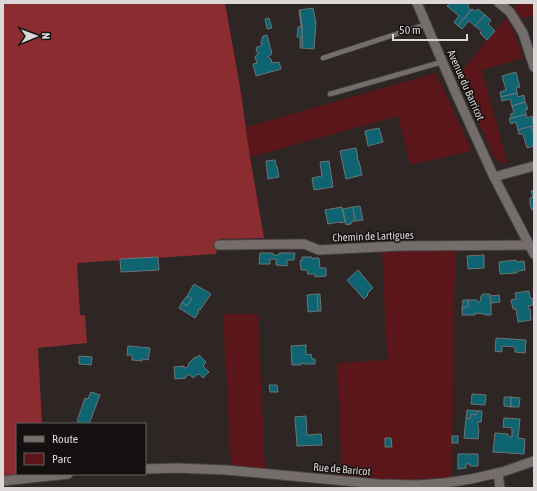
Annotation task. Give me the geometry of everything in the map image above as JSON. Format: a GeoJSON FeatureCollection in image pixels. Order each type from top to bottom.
{"type":"FeatureCollection","features":[{"type":"Feature","properties":{"kind":"street","name":"Avenue du Barricot"},"geometry":{"type":"LineString","coordinates":[[417,3],[494,177],[534,254]]}},
{"type":"Feature","properties":{"kind":"street"},"geometry":{"type":"LineString","coordinates":[[498,3],[510,12],[523,33],[534,67]]}},
{"type":"Feature","properties":{"kind":"street"},"geometry":{"type":"LineString","coordinates":[[494,177],[534,166]]}},
{"type":"Feature","properties":{"kind":"street","name":"Chemin de Lartigues"},"geometry":{"type":"LineString","coordinates":[[219,245],[304,244],[319,250],[400,246],[529,245]]}},
{"type":"Feature","properties":{"kind":"street","name":"Rue de Baricot"},"geometry":{"type":"LineString","coordinates":[[146,469],[177,468],[226,470],[378,484],[416,485],[471,479],[498,473],[534,461]]}},
{"type":"Feature","properties":{"kind":"street"},"geometry":{"type":"LineString","coordinates":[[498,473],[500,488]]}},
{"type":"Feature","properties":{"kind":"street"},"geometry":{"type":"LineString","coordinates":[[3,481],[59,475]]}},
{"type":"Feature","properties":{"kind":"lane"},"geometry":{"type":"LineString","coordinates":[[323,58],[427,24]]}},
{"type":"Feature","properties":{"kind":"lane"},"geometry":{"type":"LineString","coordinates":[[330,94],[442,62]]}},
{"type":"Feature","properties":{"kind":"green space"},"geometry":{"type":"Polygon","coordinates":[[[519,3],[534,3],[534,15],[522,19],[514,8],[519,3]]]}},
{"type":"Feature","properties":{"kind":"green space"},"geometry":{"type":"Polygon","coordinates":[[[506,18],[515,34],[523,58],[482,70],[507,163],[503,163],[494,157],[458,75],[506,18]]]}},
{"type":"Feature","properties":{"kind":"green space"},"geometry":{"type":"Polygon","coordinates":[[[436,73],[472,151],[410,165],[398,116],[250,157],[246,127],[436,73]]]}},
{"type":"Feature","properties":{"kind":"green space"},"geometry":{"type":"Polygon","coordinates":[[[382,249],[455,251],[452,478],[427,481],[342,479],[337,363],[387,360],[382,249]]]}},
{"type":"Feature","properties":{"kind":"green space"},"geometry":{"type":"Polygon","coordinates":[[[223,314],[258,314],[265,471],[231,467],[223,314]]]}},
{"type":"Feature","properties":{"kind":"shaded area"},"geometry":{"type":"Polygon","coordinates":[[[3,3],[225,3],[264,238],[219,239],[216,254],[77,263],[80,315],[85,315],[87,343],[38,348],[42,423],[16,423],[16,475],[39,475],[3,481],[3,3]]]}},
{"type":"Feature","properties":{"kind":"building"},"geometry":{"type":"Polygon","coordinates":[[[450,3],[466,3],[471,10],[458,26],[454,22],[459,16],[447,6],[450,3]]]}},
{"type":"Feature","properties":{"kind":"building"},"geometry":{"type":"Polygon","coordinates":[[[313,8],[316,23],[314,49],[302,48],[302,25],[300,10],[313,8]]]}},
{"type":"Feature","properties":{"kind":"building"},"geometry":{"type":"Polygon","coordinates":[[[472,9],[476,11],[478,9],[485,15],[475,26],[469,21],[462,29],[458,26],[472,9]]]}},
{"type":"Feature","properties":{"kind":"building"},"geometry":{"type":"Polygon","coordinates":[[[299,10],[302,25],[302,48],[300,48],[300,37],[297,37],[298,27],[301,27],[299,10]]]}},
{"type":"Feature","properties":{"kind":"building"},"geometry":{"type":"Polygon","coordinates":[[[485,15],[491,20],[488,24],[495,31],[487,40],[480,33],[482,31],[475,26],[485,15]]]}},
{"type":"Feature","properties":{"kind":"building"},"geometry":{"type":"Polygon","coordinates":[[[269,18],[272,28],[267,29],[265,19],[269,18]]]}},
{"type":"Feature","properties":{"kind":"building"},"geometry":{"type":"Polygon","coordinates":[[[267,35],[272,54],[268,57],[271,59],[272,63],[279,62],[281,69],[256,76],[253,64],[257,63],[255,57],[258,54],[256,50],[257,47],[262,45],[261,42],[263,36],[267,35]]]}},
{"type":"Feature","properties":{"kind":"building"},"geometry":{"type":"Polygon","coordinates":[[[516,72],[520,87],[516,88],[517,93],[501,97],[500,92],[506,90],[502,76],[516,72]]]}},
{"type":"Feature","properties":{"kind":"building"},"geometry":{"type":"Polygon","coordinates":[[[517,93],[518,97],[524,95],[525,102],[512,106],[510,99],[502,101],[501,97],[517,93]]]}},
{"type":"Feature","properties":{"kind":"building"},"geometry":{"type":"Polygon","coordinates":[[[525,102],[528,109],[525,110],[526,114],[510,119],[511,114],[514,113],[512,106],[525,102]]]}},
{"type":"Feature","properties":{"kind":"building"},"geometry":{"type":"Polygon","coordinates":[[[526,114],[527,118],[532,116],[534,126],[518,130],[516,122],[511,124],[509,119],[526,114]]]}},
{"type":"Feature","properties":{"kind":"building"},"geometry":{"type":"Polygon","coordinates":[[[531,126],[532,130],[534,129],[534,146],[527,148],[523,134],[519,134],[518,130],[531,126]]]}},
{"type":"Feature","properties":{"kind":"building"},"geometry":{"type":"Polygon","coordinates":[[[379,128],[383,142],[368,146],[365,131],[379,128]]]}},
{"type":"Feature","properties":{"kind":"building"},"geometry":{"type":"Polygon","coordinates":[[[356,148],[362,175],[346,179],[340,151],[356,148]]]}},
{"type":"Feature","properties":{"kind":"building"},"geometry":{"type":"Polygon","coordinates":[[[275,160],[279,177],[268,179],[266,161],[275,160]]]}},
{"type":"Feature","properties":{"kind":"building"},"geometry":{"type":"Polygon","coordinates":[[[329,161],[333,187],[314,190],[312,178],[322,176],[320,162],[329,161]]]}},
{"type":"Feature","properties":{"kind":"building"},"geometry":{"type":"Polygon","coordinates":[[[534,190],[534,209],[532,210],[530,198],[533,197],[531,191],[534,190]]]}},
{"type":"Feature","properties":{"kind":"building"},"geometry":{"type":"Polygon","coordinates":[[[360,206],[363,220],[355,221],[353,207],[360,206]]]}},
{"type":"Feature","properties":{"kind":"building"},"geometry":{"type":"Polygon","coordinates":[[[342,207],[345,222],[328,224],[325,210],[342,207]]]}},
{"type":"Feature","properties":{"kind":"building"},"geometry":{"type":"Polygon","coordinates":[[[353,207],[355,221],[346,225],[343,209],[353,207]]]}},
{"type":"Feature","properties":{"kind":"building"},"geometry":{"type":"Polygon","coordinates":[[[260,253],[273,253],[273,255],[279,255],[279,253],[295,253],[294,260],[287,260],[287,266],[276,265],[276,259],[270,259],[270,264],[259,264],[260,253]]]}},
{"type":"Feature","properties":{"kind":"building"},"geometry":{"type":"Polygon","coordinates":[[[484,255],[484,268],[468,269],[467,256],[484,255]]]}},
{"type":"Feature","properties":{"kind":"building"},"geometry":{"type":"Polygon","coordinates":[[[158,257],[159,270],[121,272],[120,259],[158,257]]]}},
{"type":"Feature","properties":{"kind":"building"},"geometry":{"type":"Polygon","coordinates":[[[302,257],[312,257],[312,259],[319,258],[320,268],[326,268],[326,276],[315,277],[315,274],[308,274],[306,270],[301,270],[300,261],[302,260],[302,257]]]}},
{"type":"Feature","properties":{"kind":"building"},"geometry":{"type":"Polygon","coordinates":[[[516,260],[516,262],[524,261],[525,270],[517,271],[517,273],[500,274],[499,262],[516,260]]]}},
{"type":"Feature","properties":{"kind":"building"},"geometry":{"type":"Polygon","coordinates":[[[358,270],[373,288],[364,299],[347,280],[358,270]]]}},
{"type":"Feature","properties":{"kind":"building"},"geometry":{"type":"Polygon","coordinates":[[[194,284],[211,294],[200,310],[199,309],[199,312],[195,318],[179,308],[182,302],[187,306],[192,299],[187,296],[194,284]]]}},
{"type":"Feature","properties":{"kind":"building"},"geometry":{"type":"Polygon","coordinates":[[[529,291],[533,305],[528,306],[530,309],[531,320],[518,322],[516,309],[513,309],[511,300],[516,299],[515,293],[529,291]]]}},
{"type":"Feature","properties":{"kind":"building"},"geometry":{"type":"Polygon","coordinates":[[[317,294],[320,294],[321,311],[318,311],[317,294]]]}},
{"type":"Feature","properties":{"kind":"building"},"geometry":{"type":"Polygon","coordinates":[[[317,294],[318,311],[308,312],[307,295],[317,294]]]}},
{"type":"Feature","properties":{"kind":"building"},"geometry":{"type":"Polygon","coordinates":[[[483,294],[490,294],[491,315],[475,313],[475,315],[462,315],[462,309],[468,306],[468,300],[477,300],[477,302],[480,302],[483,294]]]}},
{"type":"Feature","properties":{"kind":"building"},"geometry":{"type":"Polygon","coordinates":[[[499,295],[500,302],[491,303],[490,296],[499,295]]]}},
{"type":"Feature","properties":{"kind":"building"},"geometry":{"type":"Polygon","coordinates":[[[187,296],[192,299],[187,306],[182,302],[187,296]]]}},
{"type":"Feature","properties":{"kind":"building"},"geometry":{"type":"Polygon","coordinates":[[[463,300],[468,300],[468,306],[462,309],[463,300]]]}},
{"type":"Feature","properties":{"kind":"building"},"geometry":{"type":"Polygon","coordinates":[[[496,338],[526,340],[525,353],[515,352],[515,347],[502,346],[502,352],[495,351],[496,338]]]}},
{"type":"Feature","properties":{"kind":"building"},"geometry":{"type":"Polygon","coordinates":[[[306,345],[306,355],[311,354],[312,359],[315,359],[315,364],[301,363],[301,365],[292,365],[291,346],[306,345]]]}},
{"type":"Feature","properties":{"kind":"building"},"geometry":{"type":"Polygon","coordinates":[[[128,346],[150,348],[148,360],[132,360],[132,355],[127,355],[128,346]]]}},
{"type":"Feature","properties":{"kind":"building"},"geometry":{"type":"Polygon","coordinates":[[[199,355],[206,362],[203,366],[209,372],[203,378],[198,374],[193,378],[190,375],[186,375],[186,378],[175,379],[174,367],[184,366],[184,368],[186,368],[195,357],[196,358],[199,355]]]}},
{"type":"Feature","properties":{"kind":"building"},"geometry":{"type":"Polygon","coordinates":[[[79,356],[92,357],[91,365],[79,364],[79,356]]]}},
{"type":"Feature","properties":{"kind":"building"},"geometry":{"type":"Polygon","coordinates":[[[269,385],[277,385],[278,392],[270,392],[269,385]]]}},
{"type":"Feature","properties":{"kind":"building"},"geometry":{"type":"Polygon","coordinates":[[[91,392],[100,395],[89,423],[82,423],[77,421],[85,398],[88,399],[91,392]]]}},
{"type":"Feature","properties":{"kind":"building"},"geometry":{"type":"Polygon","coordinates":[[[472,394],[486,395],[485,405],[471,404],[472,394]]]}},
{"type":"Feature","properties":{"kind":"building"},"geometry":{"type":"Polygon","coordinates":[[[504,397],[511,397],[511,407],[504,406],[504,397]]]}},
{"type":"Feature","properties":{"kind":"building"},"geometry":{"type":"Polygon","coordinates":[[[511,397],[520,398],[519,407],[511,407],[511,397]]]}},
{"type":"Feature","properties":{"kind":"building"},"geometry":{"type":"Polygon","coordinates":[[[467,410],[477,411],[476,415],[471,414],[470,419],[466,418],[467,410]]]}},
{"type":"Feature","properties":{"kind":"building"},"geometry":{"type":"Polygon","coordinates":[[[477,411],[482,411],[481,422],[478,422],[478,439],[464,438],[466,418],[470,419],[471,414],[476,415],[477,411]]]}},
{"type":"Feature","properties":{"kind":"building"},"geometry":{"type":"Polygon","coordinates":[[[306,416],[307,435],[321,434],[322,445],[297,446],[295,417],[306,416]]]}},
{"type":"Feature","properties":{"kind":"building"},"geometry":{"type":"Polygon","coordinates":[[[504,418],[520,419],[518,438],[525,439],[524,454],[493,452],[495,433],[508,434],[508,436],[512,437],[512,428],[503,427],[504,418]]]}},
{"type":"Feature","properties":{"kind":"building"},"geometry":{"type":"Polygon","coordinates":[[[452,436],[458,436],[458,443],[452,443],[452,436]]]}},
{"type":"Feature","properties":{"kind":"building"},"geometry":{"type":"Polygon","coordinates":[[[385,438],[391,438],[392,447],[385,447],[385,438]]]}},
{"type":"Feature","properties":{"kind":"building"},"geometry":{"type":"Polygon","coordinates":[[[458,454],[478,454],[478,466],[470,466],[470,464],[466,464],[466,468],[458,469],[458,454]]]}}]}
